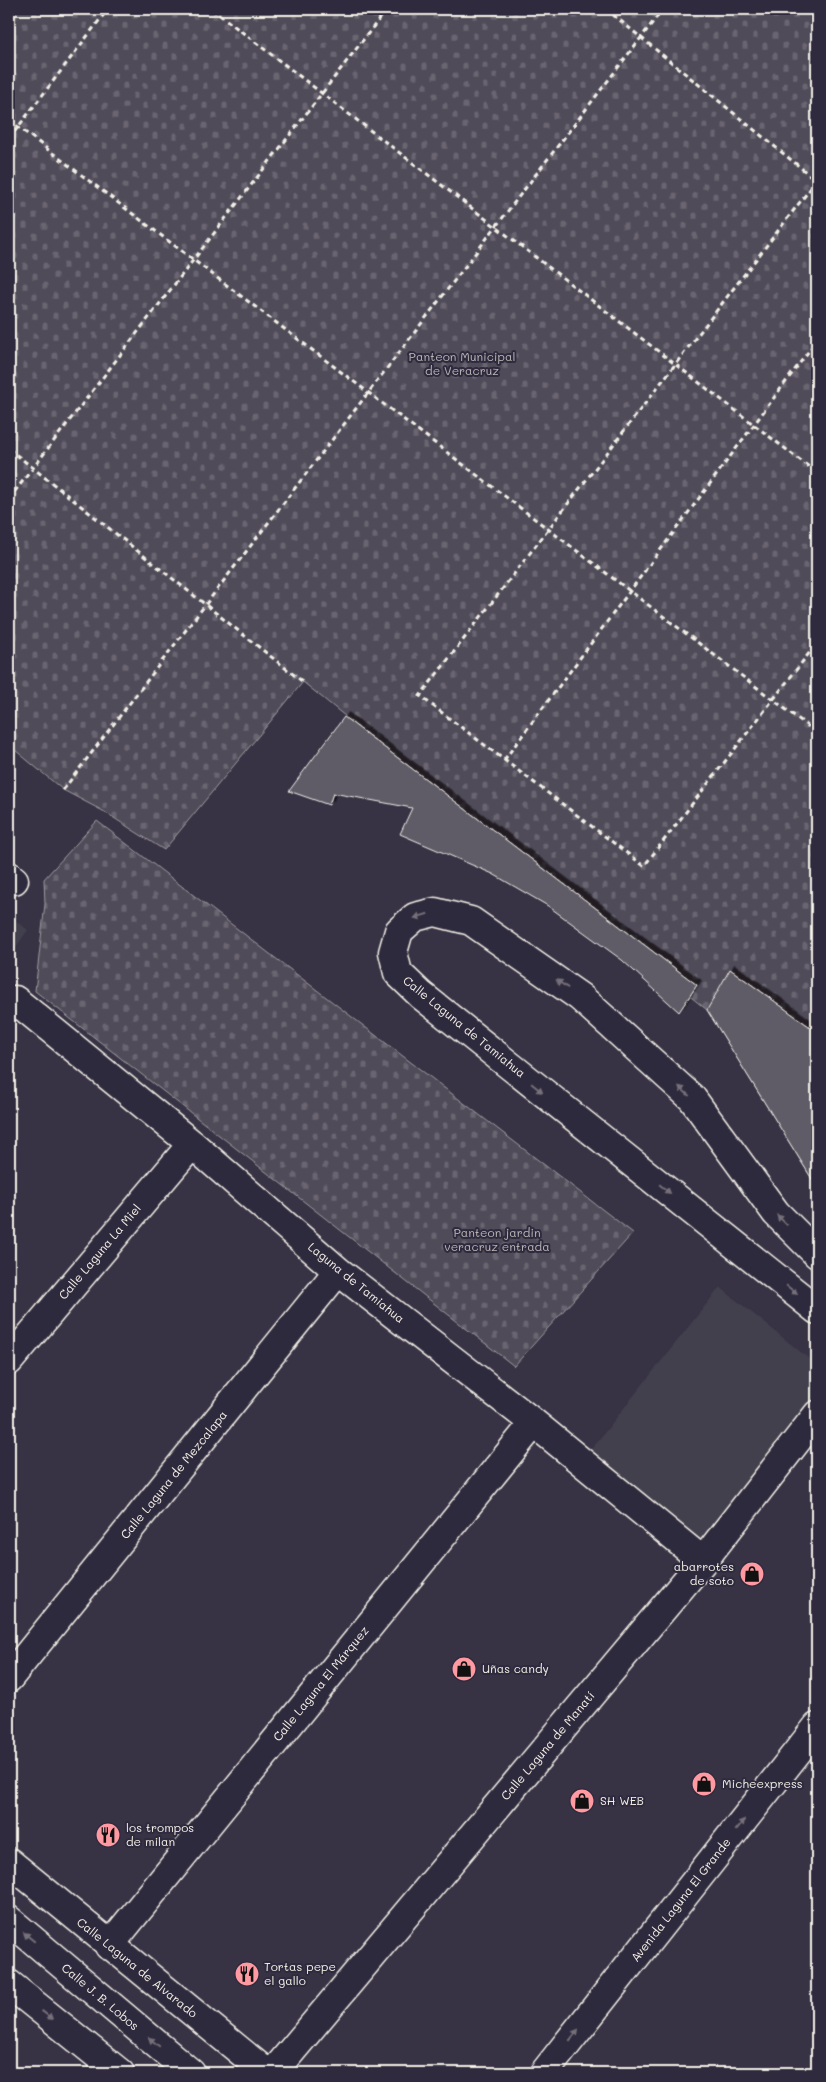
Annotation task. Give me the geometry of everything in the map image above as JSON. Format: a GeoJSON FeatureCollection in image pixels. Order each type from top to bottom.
{"type":"FeatureCollection","features":[{"type":"Feature","properties":{"kind":"street","name":"Calle Laguna de Tamiahua"},"geometry":{"type":"LineString","coordinates":[[817,1254],[776,1213],[692,1098],[580,997],[471,921],[435,912],[415,916],[399,931],[393,952],[398,973],[421,995],[817,1310]]}},
{"type":"Feature","properties":{"kind":"street","name":"Laguna de Tamiahua"},"geometry":{"type":"LineString","coordinates":[[12,1003],[192,1144],[338,1271],[534,1423],[703,1561]]}},
{"type":"Feature","properties":{"kind":"street","name":"Calle Laguna La Miel"},"geometry":{"type":"LineString","coordinates":[[9,1361],[192,1144]]}},
{"type":"Feature","properties":{"kind":"street","name":"Calle Laguna de Mezcalapa"},"geometry":{"type":"LineString","coordinates":[[9,1678],[338,1271]]}},
{"type":"Feature","properties":{"kind":"street","name":"Calle Laguna de Manatí"},"geometry":{"type":"LineString","coordinates":[[273,2073],[703,1561],[817,1415]]}},
{"type":"Feature","properties":{"kind":"street","name":"Calle Laguna El Márquez"},"geometry":{"type":"LineString","coordinates":[[109,1946],[534,1423]]}},
{"type":"Feature","properties":{"kind":"street","name":"Avenida Laguna El Grande"},"geometry":{"type":"LineString","coordinates":[[544,2073],[817,1727]]}},
{"type":"Feature","properties":{"kind":"street","name":"Calle Laguna de Alvarado"},"geometry":{"type":"LineString","coordinates":[[9,1862],[266,2073]]}},
{"type":"Feature","properties":{"kind":"street","name":"Calle J. B. Lobos"},"geometry":{"type":"LineString","coordinates":[[9,1920],[191,2073]]}},
{"type":"Feature","properties":{"kind":"street"},"geometry":{"type":"LineString","coordinates":[[9,1984],[120,2073]]}},
{"type":"Feature","properties":{"kind":"path"},"geometry":{"type":"LineString","coordinates":[[9,139],[108,9]]}},
{"type":"Feature","properties":{"kind":"path"},"geometry":{"type":"LineString","coordinates":[[212,9],[817,473]]}},
{"type":"Feature","properties":{"kind":"path"},"geometry":{"type":"LineString","coordinates":[[9,500],[387,9]]}},
{"type":"Feature","properties":{"kind":"path"},"geometry":{"type":"LineString","coordinates":[[606,9],[817,181],[420,696],[644,866],[817,643]]}},
{"type":"Feature","properties":{"kind":"path"},"geometry":{"type":"LineString","coordinates":[[63,790],[663,9]]}},
{"type":"Feature","properties":{"kind":"path"},"geometry":{"type":"LineString","coordinates":[[9,120],[817,733]]}},
{"type":"Feature","properties":{"kind":"path"},"geometry":{"type":"LineString","coordinates":[[504,760],[817,340]]}},
{"type":"Feature","properties":{"kind":"path"},"geometry":{"type":"LineString","coordinates":[[9,449],[303,682]]}},
{"type":"Feature","properties":{"kind":"shaded area"},"geometry":{"type":"Polygon","coordinates":[[[9,915],[28,930],[9,957],[9,915]]]}},
{"type":"Feature","properties":{"kind":"shaded area"},"geometry":{"type":"Polygon","coordinates":[[[720,1287],[817,1365],[817,1400],[700,1548],[585,1457],[720,1287]]]}},
{"type":"Feature","properties":{"kind":"green space","name":"Panteon Municipal de Veracruz"},"geometry":{"type":"Polygon","coordinates":[[[9,9],[817,9],[817,1187],[707,1010],[303,682],[164,850],[103,811],[63,790],[9,745],[9,9]]]}},
{"type":"Feature","properties":{"kind":"green space","name":"Panteon jardin veracruz entrada"},"geometry":{"type":"Polygon","coordinates":[[[97,821],[633,1233],[514,1366],[35,991],[45,904],[44,879],[97,821]]]}},
{"type":"Feature","properties":{"kind":"building"},"geometry":{"type":"Polygon","coordinates":[[[344,717],[697,985],[679,1012],[622,960],[548,906],[493,874],[400,834],[412,808],[333,793],[329,805],[289,791],[344,717]]]}},
{"type":"Feature","properties":{"kind":"building"},"geometry":{"type":"Polygon","coordinates":[[[730,969],[817,1032],[817,1187],[707,1010],[730,969]]]}},
{"type":"Feature","properties":{"kind":"place","name":"abarrotes de soto"},"geometry":{"type":"Point","coordinates":[752,1574]}},
{"type":"Feature","properties":{"kind":"place","name":"Uñas candy"},"geometry":{"type":"Point","coordinates":[464,1669]}},
{"type":"Feature","properties":{"kind":"place","name":"Micheexpress"},"geometry":{"type":"Point","coordinates":[704,1784]}},
{"type":"Feature","properties":{"kind":"place","name":"SH WEB"},"geometry":{"type":"Point","coordinates":[582,1801]}},
{"type":"Feature","properties":{"kind":"place","name":"los trompos de milan"},"geometry":{"type":"Point","coordinates":[108,1835]}},
{"type":"Feature","properties":{"kind":"place","name":"Tortas pepe el gallo"},"geometry":{"type":"Point","coordinates":[247,1974]}}]}
